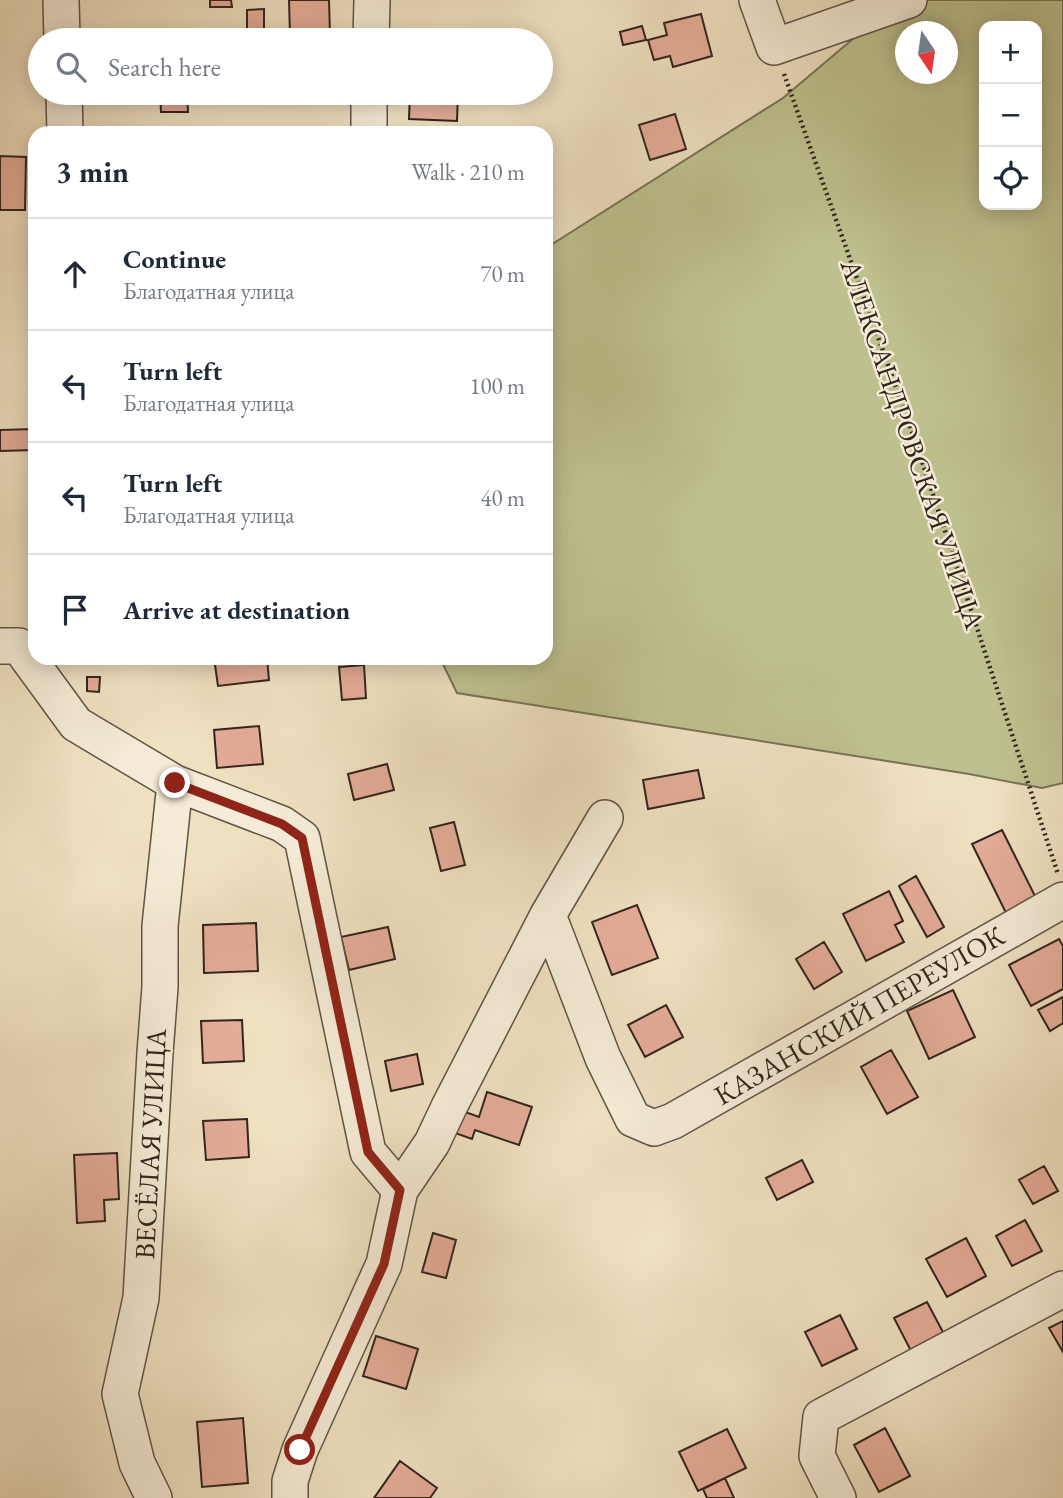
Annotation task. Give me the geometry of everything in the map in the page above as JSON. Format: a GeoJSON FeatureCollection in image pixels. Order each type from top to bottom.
{"type":"FeatureCollection","features":[{"type":"Feature","properties":{"kind":"street"},"geometry":{"type":"LineString","coordinates":[[61,0],[62,28]]}},
{"type":"Feature","properties":{"kind":"street"},"geometry":{"type":"LineString","coordinates":[[371,28],[372,0]]}},
{"type":"Feature","properties":{"kind":"street"},"geometry":{"type":"LineString","coordinates":[[757,0],[774,47],[909,0]]}},
{"type":"Feature","properties":{"kind":"street"},"geometry":{"type":"LineString","coordinates":[[64,105],[65,126]]}},
{"type":"Feature","properties":{"kind":"street"},"geometry":{"type":"LineString","coordinates":[[369,105],[369,126]]}},
{"type":"Feature","properties":{"kind":"street"},"geometry":{"type":"LineString","coordinates":[[34,665],[76,724],[175,783],[282,824],[302,838],[368,1152],[400,1190]]}},
{"type":"Feature","properties":{"kind":"street","name":"ВЕСЁЛАЯ УЛИЦА"},"geometry":{"type":"LineString","coordinates":[[154,1498],[136,1463],[120,1394],[141,1298],[160,987],[160,926],[175,783]]}},
{"type":"Feature","properties":{"kind":"street"},"geometry":{"type":"LineString","coordinates":[[290,1498],[290,1481],[300,1450],[384,1264],[400,1190],[432,1143],[548,915],[606,818]]}},
{"type":"Feature","properties":{"kind":"street","name":"КАЗАНСКИЙ ПЕРЕУЛОК"},"geometry":{"type":"LineString","coordinates":[[548,915],[603,1058],[634,1119],[654,1128],[673,1121],[1061,888]]}},
{"type":"Feature","properties":{"kind":"street"},"geometry":{"type":"LineString","coordinates":[[838,1498],[817,1456],[821,1418],[1063,1289]]}},
{"type":"Feature","properties":{"kind":"path","name":"АЛЕКСАНДРОВСКАЯ УЛИЦА"},"geometry":{"type":"LineString","coordinates":[[774,47],[918,449],[1061,888]]}},
{"type":"Feature","properties":{"kind":"green space"},"geometry":{"type":"Polygon","coordinates":[[[899,0],[1063,0],[1063,783],[1042,788],[969,774],[457,693],[443,665],[553,665],[553,244],[783,98],[899,0]]]}},
{"type":"Feature","properties":{"kind":"building"},"geometry":{"type":"Polygon","coordinates":[[[210,0],[231,0],[232,7],[210,7],[210,0]]]}},
{"type":"Feature","properties":{"kind":"building"},"geometry":{"type":"Polygon","coordinates":[[[289,0],[329,0],[330,28],[290,28],[289,0]]]}},
{"type":"Feature","properties":{"kind":"building"},"geometry":{"type":"Polygon","coordinates":[[[264,9],[264,28],[247,28],[247,10],[264,9]]]}},
{"type":"Feature","properties":{"kind":"building"},"geometry":{"type":"Polygon","coordinates":[[[701,14],[712,56],[673,67],[670,56],[654,60],[648,40],[667,35],[664,23],[701,14]]]}},
{"type":"Feature","properties":{"kind":"building"},"geometry":{"type":"Polygon","coordinates":[[[642,26],[646,40],[623,45],[620,32],[642,26]]]}},
{"type":"Feature","properties":{"kind":"building"},"geometry":{"type":"Polygon","coordinates":[[[161,105],[188,105],[188,112],[161,112],[161,105]]]}},
{"type":"Feature","properties":{"kind":"building"},"geometry":{"type":"Polygon","coordinates":[[[410,105],[458,105],[457,121],[409,119],[410,105]]]}},
{"type":"Feature","properties":{"kind":"building"},"geometry":{"type":"Polygon","coordinates":[[[675,114],[686,149],[650,160],[639,125],[675,114]]]}},
{"type":"Feature","properties":{"kind":"building"},"geometry":{"type":"Polygon","coordinates":[[[0,156],[26,157],[25,210],[0,210],[0,156]]]}},
{"type":"Feature","properties":{"kind":"building"},"geometry":{"type":"Polygon","coordinates":[[[28,429],[28,450],[0,451],[0,430],[28,429]]]}},
{"type":"Feature","properties":{"kind":"building"},"geometry":{"type":"Polygon","coordinates":[[[215,665],[268,665],[269,680],[218,686],[215,665]]]}},
{"type":"Feature","properties":{"kind":"building"},"geometry":{"type":"Polygon","coordinates":[[[364,665],[366,698],[342,700],[339,667],[364,665]]]}},
{"type":"Feature","properties":{"kind":"building"},"geometry":{"type":"Polygon","coordinates":[[[87,677],[100,677],[99,692],[87,691],[87,677]]]}},
{"type":"Feature","properties":{"kind":"building"},"geometry":{"type":"Polygon","coordinates":[[[259,726],[263,764],[217,768],[214,730],[259,726]]]}},
{"type":"Feature","properties":{"kind":"building"},"geometry":{"type":"Polygon","coordinates":[[[387,764],[394,790],[354,800],[348,774],[387,764]]]}},
{"type":"Feature","properties":{"kind":"building"},"geometry":{"type":"Polygon","coordinates":[[[698,770],[704,798],[648,809],[643,780],[698,770]]]}},
{"type":"Feature","properties":{"kind":"building"},"geometry":{"type":"Polygon","coordinates":[[[454,822],[465,865],[441,871],[430,828],[454,822]]]}},
{"type":"Feature","properties":{"kind":"building"},"geometry":{"type":"Polygon","coordinates":[[[1002,830],[1037,900],[1007,915],[972,844],[1002,830]]]}},
{"type":"Feature","properties":{"kind":"building"},"geometry":{"type":"Polygon","coordinates":[[[916,876],[944,927],[927,937],[899,886],[916,876]]]}},
{"type":"Feature","properties":{"kind":"building"},"geometry":{"type":"Polygon","coordinates":[[[889,891],[903,921],[895,925],[904,942],[866,961],[843,914],[889,891]]]}},
{"type":"Feature","properties":{"kind":"building"},"geometry":{"type":"Polygon","coordinates":[[[637,905],[658,958],[612,975],[592,922],[637,905]]]}},
{"type":"Feature","properties":{"kind":"building"},"geometry":{"type":"Polygon","coordinates":[[[256,923],[258,971],[204,973],[203,925],[256,923]]]}},
{"type":"Feature","properties":{"kind":"building"},"geometry":{"type":"Polygon","coordinates":[[[388,927],[395,959],[349,970],[341,937],[388,927]]]}},
{"type":"Feature","properties":{"kind":"building"},"geometry":{"type":"Polygon","coordinates":[[[1059,939],[1063,946],[1063,989],[1031,1006],[1009,965],[1059,939]]]}},
{"type":"Feature","properties":{"kind":"building"},"geometry":{"type":"Polygon","coordinates":[[[824,942],[842,972],[814,989],[796,959],[824,942]]]}},
{"type":"Feature","properties":{"kind":"building"},"geometry":{"type":"Polygon","coordinates":[[[953,990],[975,1037],[929,1059],[907,1011],[953,990]]]}},
{"type":"Feature","properties":{"kind":"building"},"geometry":{"type":"Polygon","coordinates":[[[1063,997],[1063,1023],[1050,1031],[1038,1010],[1063,997]]]}},
{"type":"Feature","properties":{"kind":"building"},"geometry":{"type":"Polygon","coordinates":[[[666,1005],[683,1037],[645,1057],[628,1025],[666,1005]]]}},
{"type":"Feature","properties":{"kind":"building"},"geometry":{"type":"Polygon","coordinates":[[[242,1020],[244,1061],[203,1063],[201,1021],[242,1020]]]}},
{"type":"Feature","properties":{"kind":"building"},"geometry":{"type":"Polygon","coordinates":[[[891,1050],[918,1097],[887,1114],[861,1067],[891,1050]]]}},
{"type":"Feature","properties":{"kind":"building"},"geometry":{"type":"Polygon","coordinates":[[[417,1054],[423,1084],[391,1091],[385,1061],[417,1054]]]}},
{"type":"Feature","properties":{"kind":"building"},"geometry":{"type":"Polygon","coordinates":[[[487,1092],[532,1107],[519,1145],[475,1130],[472,1139],[452,1132],[460,1110],[479,1117],[487,1092]]]}},
{"type":"Feature","properties":{"kind":"building"},"geometry":{"type":"Polygon","coordinates":[[[247,1119],[249,1157],[206,1160],[203,1121],[247,1119]]]}},
{"type":"Feature","properties":{"kind":"building"},"geometry":{"type":"Polygon","coordinates":[[[117,1153],[119,1199],[104,1200],[105,1221],[77,1223],[74,1155],[117,1153]]]}},
{"type":"Feature","properties":{"kind":"building"},"geometry":{"type":"Polygon","coordinates":[[[802,1160],[813,1182],[777,1200],[766,1178],[802,1160]]]}},
{"type":"Feature","properties":{"kind":"building"},"geometry":{"type":"Polygon","coordinates":[[[1044,1166],[1058,1191],[1033,1204],[1019,1180],[1044,1166]]]}},
{"type":"Feature","properties":{"kind":"building"},"geometry":{"type":"Polygon","coordinates":[[[1025,1220],[1042,1251],[1012,1266],[996,1236],[1025,1220]]]}},
{"type":"Feature","properties":{"kind":"building"},"geometry":{"type":"Polygon","coordinates":[[[433,1233],[456,1240],[446,1278],[422,1272],[433,1233]]]}},
{"type":"Feature","properties":{"kind":"building"},"geometry":{"type":"Polygon","coordinates":[[[966,1238],[986,1276],[947,1297],[926,1259],[966,1238]]]}},
{"type":"Feature","properties":{"kind":"building"},"geometry":{"type":"Polygon","coordinates":[[[927,1302],[944,1334],[911,1351],[894,1318],[927,1302]]]}},
{"type":"Feature","properties":{"kind":"building"},"geometry":{"type":"Polygon","coordinates":[[[840,1315],[857,1349],[822,1366],[805,1332],[840,1315]]]}},
{"type":"Feature","properties":{"kind":"building"},"geometry":{"type":"Polygon","coordinates":[[[1063,1321],[1063,1352],[1049,1328],[1063,1321]]]}},
{"type":"Feature","properties":{"kind":"building"},"geometry":{"type":"Polygon","coordinates":[[[376,1336],[418,1349],[406,1389],[363,1376],[376,1336]]]}},
{"type":"Feature","properties":{"kind":"building"},"geometry":{"type":"Polygon","coordinates":[[[243,1418],[248,1483],[202,1487],[197,1422],[243,1418]]]}},
{"type":"Feature","properties":{"kind":"building"},"geometry":{"type":"Polygon","coordinates":[[[885,1428],[910,1476],[879,1492],[854,1445],[885,1428]]]}},
{"type":"Feature","properties":{"kind":"building"},"geometry":{"type":"Polygon","coordinates":[[[727,1429],[746,1468],[698,1491],[679,1452],[727,1429]]]}},
{"type":"Feature","properties":{"kind":"building"},"geometry":{"type":"Polygon","coordinates":[[[400,1461],[437,1488],[430,1498],[374,1498],[400,1461]]]}},
{"type":"Feature","properties":{"kind":"building"},"geometry":{"type":"Polygon","coordinates":[[[725,1478],[734,1498],[707,1498],[703,1489],[725,1478]]]}},
{"type":"Feature","properties":{"kind":"route"},"geometry":{"type":"LineString","coordinates":[[175,783],[282,824],[302,838],[368,1152],[400,1190],[384,1264],[300,1450]]}}]}
